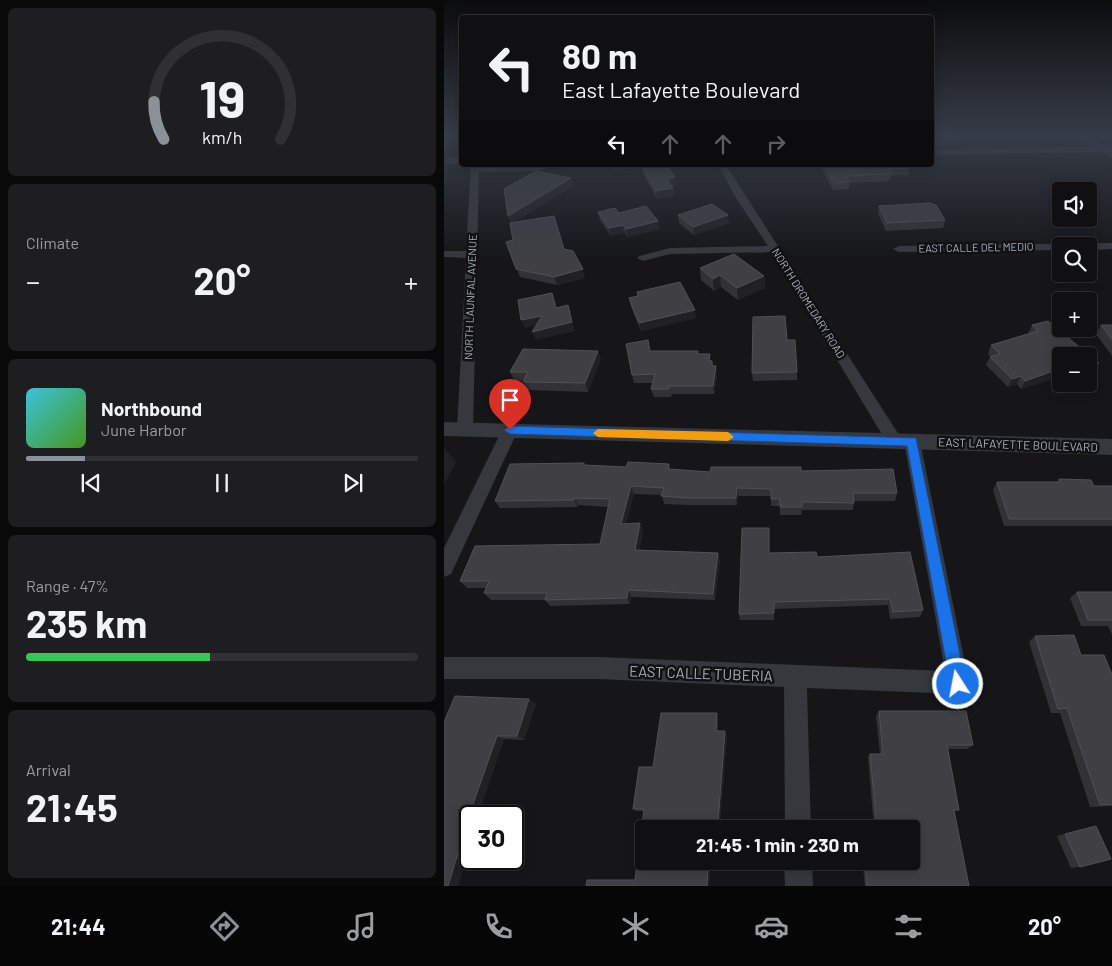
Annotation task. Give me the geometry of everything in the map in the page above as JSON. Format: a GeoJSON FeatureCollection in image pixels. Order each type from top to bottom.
{"type":"FeatureCollection","features":[{"type":"Feature","properties":{"kind":"street","name":"NORTH LAUNFAL AVENUE"},"geometry":{"type":"LineString","coordinates":[[465,429],[475,176]]}},
{"type":"Feature","properties":{"kind":"street","name":"NORTH DROMEDARY ROAD"},"geometry":{"type":"LineString","coordinates":[[729,176],[903,442]]}},
{"type":"Feature","properties":{"kind":"street","name":"EAST CALLE DEL MEDIO"},"geometry":{"type":"LineString","coordinates":[[899,250],[1112,246]]}},
{"type":"Feature","properties":{"kind":"street"},"geometry":{"type":"LineString","coordinates":[[643,258],[670,251],[776,249]]}},
{"type":"Feature","properties":{"kind":"street"},"geometry":{"type":"LineString","coordinates":[[444,254],[471,255]]}},
{"type":"Feature","properties":{"kind":"street","name":"EAST LAFAYETTE BOULEVARD"},"geometry":{"type":"LineString","coordinates":[[444,429],[1112,447]]}},
{"type":"Feature","properties":{"kind":"street"},"geometry":{"type":"LineString","coordinates":[[444,568],[510,430]]}},
{"type":"Feature","properties":{"kind":"street","name":"EAST CALLE TUBERIA"},"geometry":{"type":"LineString","coordinates":[[444,668],[598,668],[958,684],[903,442]]}},
{"type":"Feature","properties":{"kind":"street"},"geometry":{"type":"LineString","coordinates":[[795,677],[798,820]]}},
{"type":"Feature","properties":{"kind":"street"},"geometry":{"type":"LineString","coordinates":[[798,870],[799,886]]}},
{"type":"Feature","properties":{"kind":"building"},"geometry":{"type":"Polygon","coordinates":[[[526,176],[571,178],[508,216],[504,189],[526,176]]]}},
{"type":"Feature","properties":{"kind":"building"},"geometry":{"type":"Polygon","coordinates":[[[648,176],[675,176],[667,179],[673,188],[656,191],[648,176]]]}},
{"type":"Feature","properties":{"kind":"building"},"geometry":{"type":"Polygon","coordinates":[[[830,176],[846,176],[849,182],[834,183],[830,176]]]}},
{"type":"Feature","properties":{"kind":"building"},"geometry":{"type":"Polygon","coordinates":[[[929,203],[936,205],[945,220],[887,223],[879,206],[929,203]]]}},
{"type":"Feature","properties":{"kind":"building"},"geometry":{"type":"Polygon","coordinates":[[[712,204],[728,215],[693,227],[678,215],[712,204]]]}},
{"type":"Feature","properties":{"kind":"building"},"geometry":{"type":"Polygon","coordinates":[[[646,206],[658,221],[626,229],[623,225],[609,228],[598,212],[615,208],[619,213],[646,206]]]}},
{"type":"Feature","properties":{"kind":"building"},"geometry":{"type":"Polygon","coordinates":[[[554,216],[564,249],[573,251],[583,269],[554,277],[516,269],[506,242],[513,240],[510,223],[554,216]]]}},
{"type":"Feature","properties":{"kind":"building"},"geometry":{"type":"Polygon","coordinates":[[[734,254],[764,276],[737,288],[720,275],[713,279],[700,268],[734,254]]]}},
{"type":"Feature","properties":{"kind":"building"},"geometry":{"type":"Polygon","coordinates":[[[680,282],[695,310],[639,323],[629,298],[638,296],[637,292],[680,282]]]}},
{"type":"Feature","properties":{"kind":"building"},"geometry":{"type":"Polygon","coordinates":[[[552,293],[556,308],[568,305],[572,322],[532,332],[542,316],[521,320],[518,300],[552,293]]]}},
{"type":"Feature","properties":{"kind":"building"},"geometry":{"type":"Polygon","coordinates":[[[785,316],[787,340],[795,340],[797,372],[752,373],[753,317],[785,316]]]}},
{"type":"Feature","properties":{"kind":"building"},"geometry":{"type":"Polygon","coordinates":[[[1048,321],[1052,324],[1052,337],[1067,337],[1080,347],[1052,347],[1052,371],[1025,381],[1021,376],[1012,379],[990,357],[1000,354],[991,345],[1038,331],[1032,325],[1048,321]]]}},
{"type":"Feature","properties":{"kind":"building"},"geometry":{"type":"Polygon","coordinates":[[[1101,325],[1113,325],[1113,341],[1101,325]]]}},
{"type":"Feature","properties":{"kind":"building"},"geometry":{"type":"Polygon","coordinates":[[[648,340],[650,351],[698,351],[697,354],[710,354],[709,361],[712,361],[712,366],[716,366],[713,386],[670,386],[669,389],[651,389],[655,374],[632,375],[626,344],[648,340]]]}},
{"type":"Feature","properties":{"kind":"building"},"geometry":{"type":"Polygon","coordinates":[[[523,349],[598,351],[585,383],[523,382],[528,372],[510,372],[523,349]]]}},
{"type":"Feature","properties":{"kind":"building"},"geometry":{"type":"Polygon","coordinates":[[[628,462],[669,464],[668,469],[710,472],[711,467],[801,467],[801,471],[893,469],[897,493],[853,493],[854,503],[802,502],[802,507],[780,507],[780,499],[771,499],[771,489],[737,488],[736,498],[687,498],[661,496],[664,488],[631,486],[621,524],[640,523],[635,550],[718,553],[713,594],[628,590],[627,598],[545,600],[547,593],[484,593],[489,581],[460,581],[475,546],[600,544],[610,499],[574,498],[574,500],[495,501],[510,464],[584,463],[584,465],[626,467],[628,462]]]}},
{"type":"Feature","properties":{"kind":"building"},"geometry":{"type":"Polygon","coordinates":[[[1059,479],[1091,480],[1094,486],[1113,486],[1113,519],[1009,519],[997,482],[1060,482],[1059,479]]]}},
{"type":"Feature","properties":{"kind":"building"},"geometry":{"type":"Polygon","coordinates":[[[742,528],[769,528],[769,553],[816,552],[817,557],[910,552],[923,610],[893,612],[890,599],[774,602],[774,613],[739,614],[742,528]]]}},
{"type":"Feature","properties":{"kind":"building"},"geometry":{"type":"Polygon","coordinates":[[[1077,592],[1113,592],[1113,620],[1088,620],[1077,592]]]}},
{"type":"Feature","properties":{"kind":"building"},"geometry":{"type":"Polygon","coordinates":[[[1074,635],[1081,655],[1104,655],[1113,677],[1113,804],[1100,805],[1067,708],[1058,709],[1035,636],[1074,635]]]}},
{"type":"Feature","properties":{"kind":"building"},"geometry":{"type":"Polygon","coordinates":[[[455,696],[529,699],[517,736],[497,736],[473,805],[459,805],[459,850],[448,886],[444,886],[444,722],[455,696]]]}},
{"type":"Feature","properties":{"kind":"building"},"geometry":{"type":"Polygon","coordinates":[[[879,711],[966,711],[973,745],[947,745],[959,810],[954,810],[969,886],[867,886],[866,870],[920,870],[920,820],[876,820],[870,754],[883,754],[879,711]]]}},
{"type":"Feature","properties":{"kind":"building"},"geometry":{"type":"Polygon","coordinates":[[[661,713],[717,713],[716,731],[725,731],[718,820],[643,820],[644,809],[633,809],[639,767],[653,767],[661,713]]]}},
{"type":"Feature","properties":{"kind":"building"},"geometry":{"type":"Polygon","coordinates":[[[1096,826],[1111,859],[1080,867],[1065,834],[1096,826]]]}},
{"type":"Feature","properties":{"kind":"building"},"geometry":{"type":"Polygon","coordinates":[[[636,870],[708,870],[707,886],[586,886],[587,880],[635,880],[636,870]]]}},
{"type":"Feature","properties":{"kind":"slow traffic"},"geometry":{"type":"LineString","coordinates":[[598,433],[728,437]]}},
{"type":"Feature","properties":{"kind":"route"},"geometry":{"type":"LineString","coordinates":[[510,430],[912,441],[958,684]]}}]}
